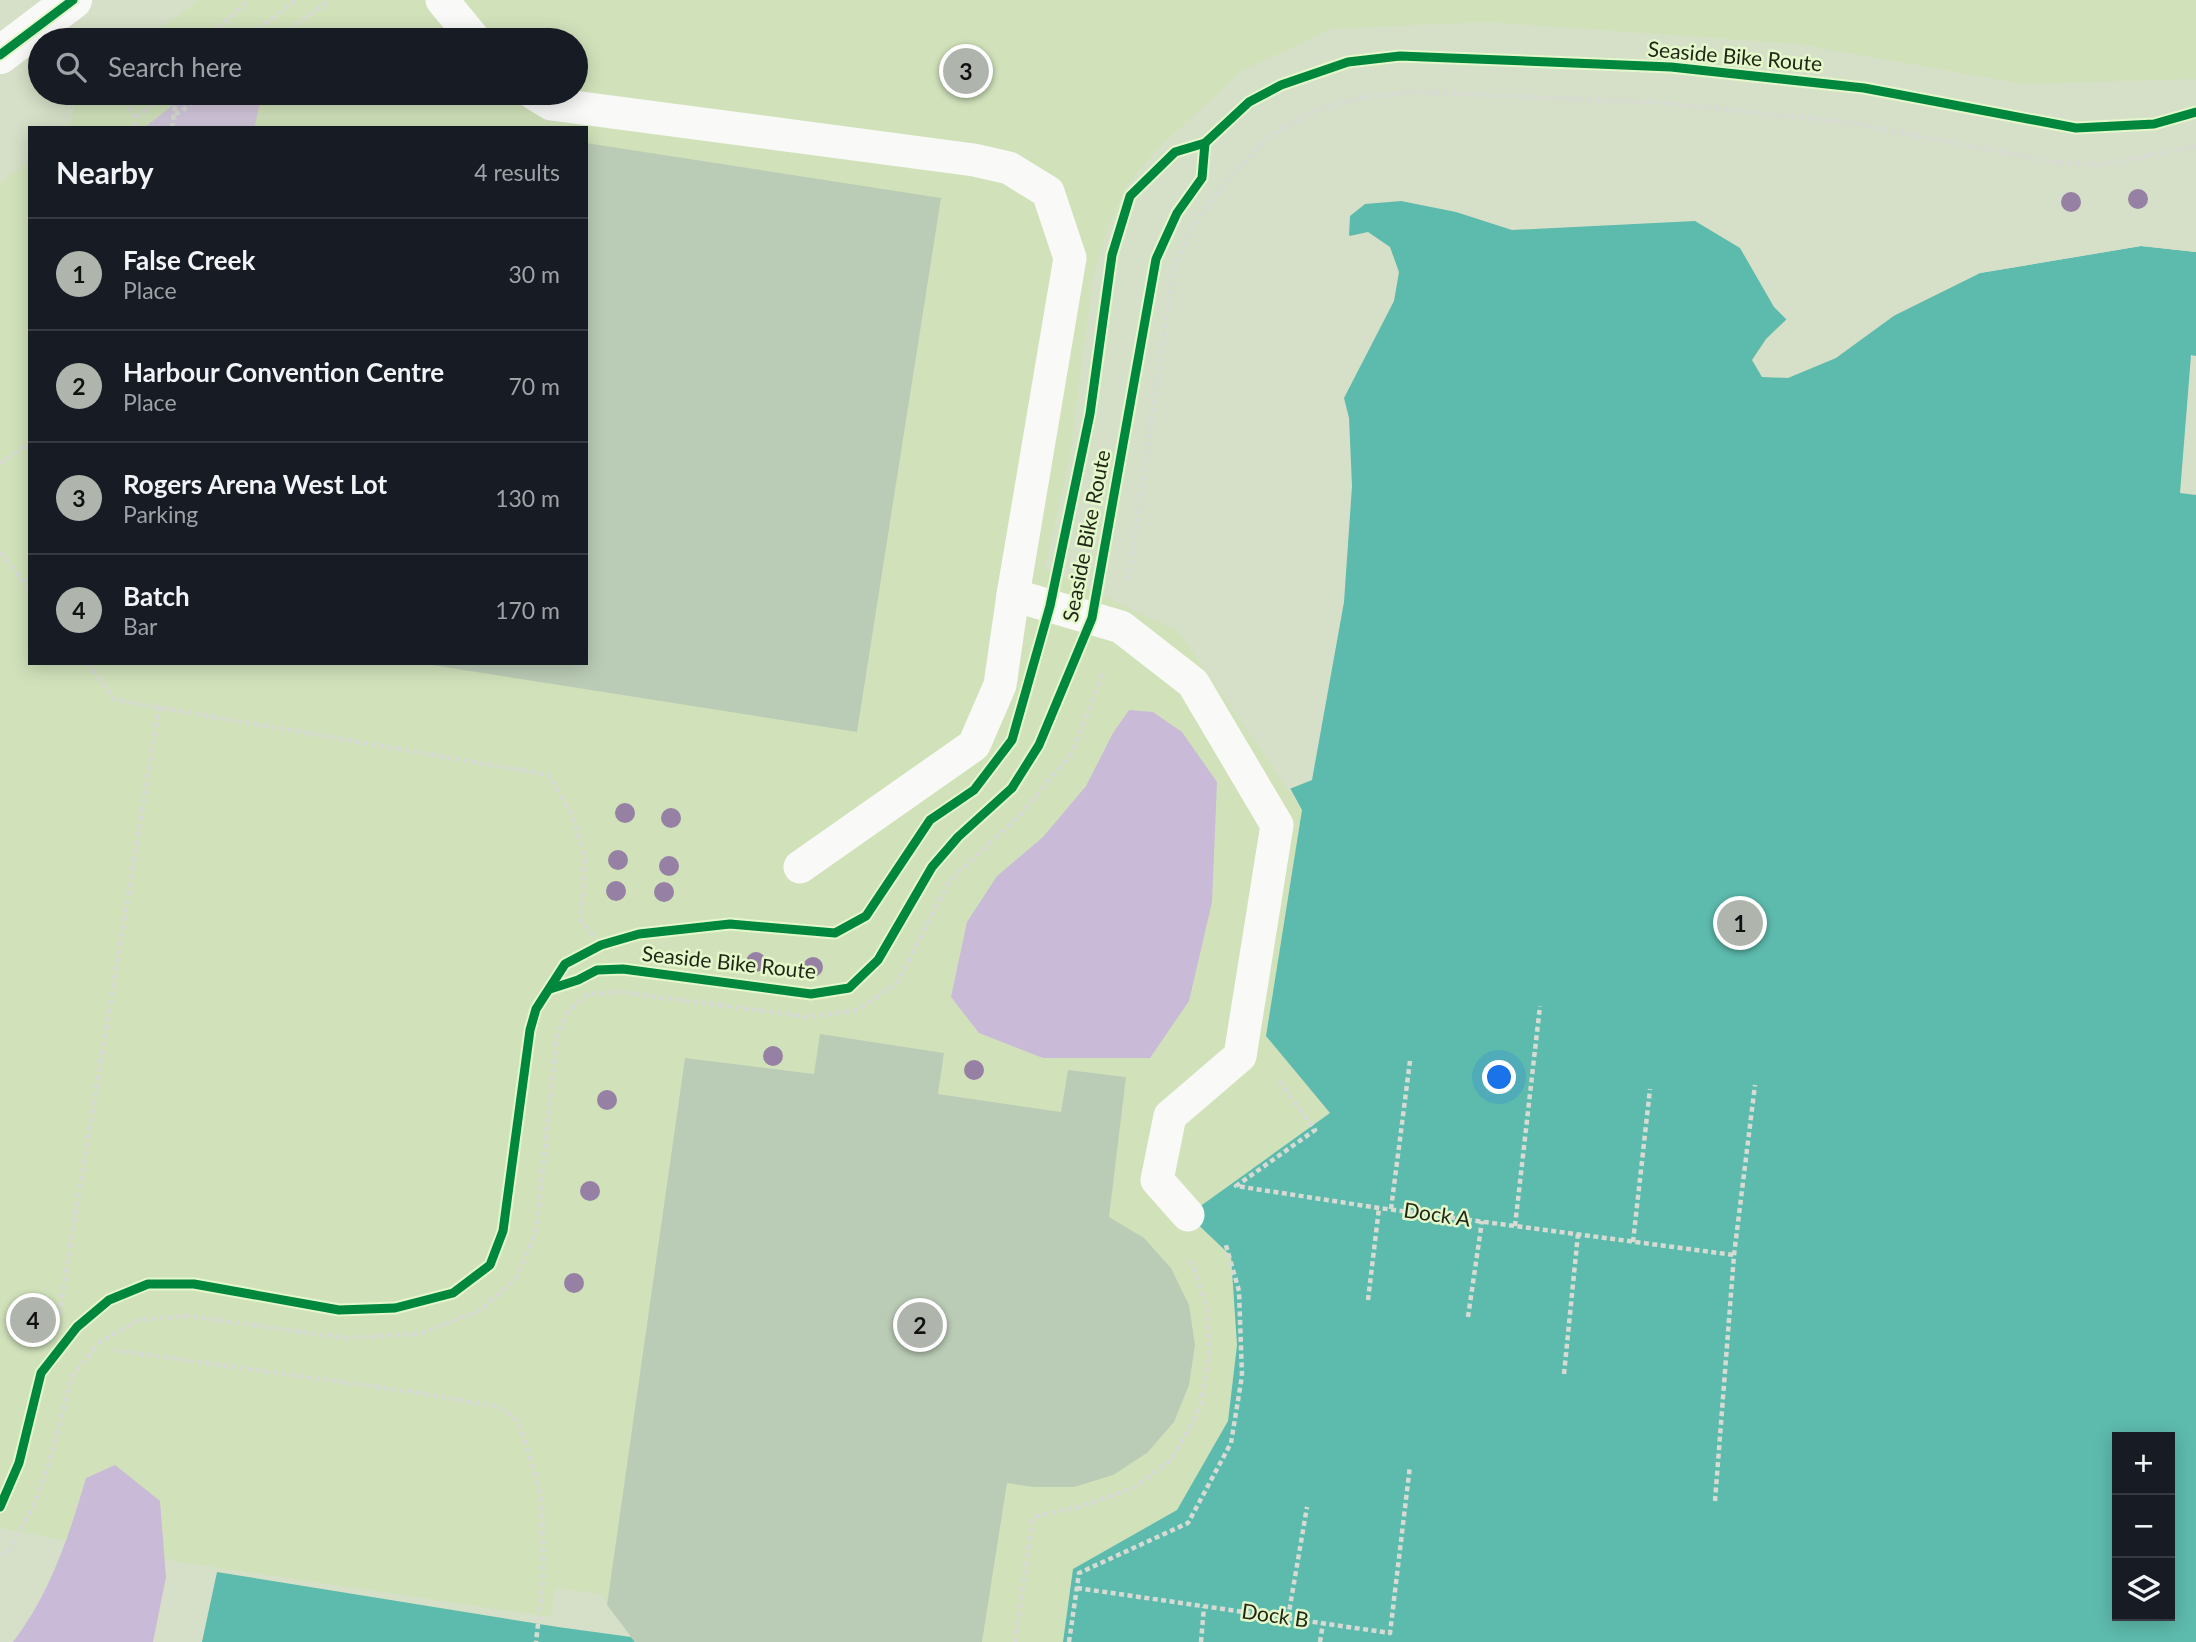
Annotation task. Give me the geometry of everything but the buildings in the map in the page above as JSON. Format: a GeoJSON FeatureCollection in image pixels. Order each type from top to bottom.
{"type":"FeatureCollection","features":[{"type":"Feature","properties":{"kind":"main road"},"geometry":{"type":"LineString","coordinates":[[36,28],[73,0]]}},
{"type":"Feature","properties":{"kind":"main road"},"geometry":{"type":"LineString","coordinates":[[0,55],[28,34]]}},
{"type":"Feature","properties":{"kind":"lane"},"geometry":{"type":"LineString","coordinates":[[442,0],[465,28]]}},
{"type":"Feature","properties":{"kind":"lane"},"geometry":{"type":"LineString","coordinates":[[559,105],[974,160],[1009,168],[1048,192],[1070,258],[1000,685],[974,745],[800,867]]}},
{"type":"Feature","properties":{"kind":"lane"},"geometry":{"type":"LineString","coordinates":[[1013,596],[1121,627],[1193,683],[1277,825],[1240,1056],[1170,1116],[1157,1180],[1188,1215]]}},
{"type":"Feature","properties":{"kind":"path"},"geometry":{"type":"LineString","coordinates":[[218,28],[249,0]]}},
{"type":"Feature","properties":{"kind":"path"},"geometry":{"type":"LineString","coordinates":[[260,28],[296,0]]}},
{"type":"Feature","properties":{"kind":"path"},"geometry":{"type":"LineString","coordinates":[[292,28],[330,0]]}},
{"type":"Feature","properties":{"kind":"path"},"geometry":{"type":"LineString","coordinates":[[128,105],[136,117]]}},
{"type":"Feature","properties":{"kind":"path"},"geometry":{"type":"LineString","coordinates":[[134,126],[136,117],[153,105]]}},
{"type":"Feature","properties":{"kind":"path"},"geometry":{"type":"LineString","coordinates":[[172,126],[175,105]]}},
{"type":"Feature","properties":{"kind":"path"},"geometry":{"type":"LineString","coordinates":[[174,114],[189,105]]}},
{"type":"Feature","properties":{"kind":"path"},"geometry":{"type":"LineString","coordinates":[[0,464],[28,443]]}},
{"type":"Feature","properties":{"kind":"path"},"geometry":{"type":"LineString","coordinates":[[0,552],[28,587]]}},
{"type":"Feature","properties":{"kind":"path"},"geometry":{"type":"LineString","coordinates":[[89,665],[116,700],[549,775],[572,816],[584,856],[581,922],[599,942],[589,951]]}},
{"type":"Feature","properties":{"kind":"path"},"geometry":{"type":"LineString","coordinates":[[59,1315],[159,708]]}},
{"type":"Feature","properties":{"kind":"path"},"geometry":{"type":"LineString","coordinates":[[1516,1226],[1540,1006]]}},
{"type":"Feature","properties":{"kind":"path"},"geometry":{"type":"LineString","coordinates":[[1391,1209],[1410,1061]]}},
{"type":"Feature","properties":{"kind":"path"},"geometry":{"type":"LineString","coordinates":[[1715,1500],[1734,1255],[1755,1085]]}},
{"type":"Feature","properties":{"kind":"path"},"geometry":{"type":"LineString","coordinates":[[1633,1242],[1650,1089]]}},
{"type":"Feature","properties":{"kind":"path"},"geometry":{"type":"LineString","coordinates":[[1368,1300],[1378,1208]]}},
{"type":"Feature","properties":{"kind":"path"},"geometry":{"type":"LineString","coordinates":[[1468,1317],[1482,1221]]}},
{"type":"Feature","properties":{"kind":"path"},"geometry":{"type":"LineString","coordinates":[[1069,1642],[1079,1573],[1188,1523],[1231,1443],[1242,1376],[1239,1291],[1228,1245],[1220,1234]]}},
{"type":"Feature","properties":{"kind":"path"},"geometry":{"type":"LineString","coordinates":[[1564,1374],[1578,1234]]}},
{"type":"Feature","properties":{"kind":"path"},"geometry":{"type":"LineString","coordinates":[[1014,1642],[1033,1517],[1082,1506],[1134,1488],[1172,1459],[1200,1408],[1209,1356],[1208,1311],[1194,1268],[1188,1259]]}},
{"type":"Feature","properties":{"kind":"path"},"geometry":{"type":"LineString","coordinates":[[113,1350],[413,1392],[499,1407],[518,1421],[542,1500],[542,1580],[536,1642]]}},
{"type":"Feature","properties":{"kind":"path"},"geometry":{"type":"LineString","coordinates":[[1288,1618],[1307,1507]]}},
{"type":"Feature","properties":{"kind":"path"},"geometry":{"type":"LineString","coordinates":[[1201,1642],[1204,1606]]}},
{"type":"Feature","properties":{"kind":"path"},"geometry":{"type":"LineString","coordinates":[[1320,1642],[1322,1623]]}},
{"type":"Feature","properties":{"kind":"shaded area"},"geometry":{"type":"Polygon","coordinates":[[[199,0],[2196,0],[2196,79],[2024,84],[1797,44],[1487,22],[1330,29],[1241,72],[1159,147],[1126,187],[1106,234],[1093,279],[1070,456],[1045,568],[1179,632],[1302,810],[1266,1036],[1330,1113],[1189,1216],[1231,1256],[1237,1345],[1228,1421],[1177,1510],[1073,1569],[1063,1642],[635,1642],[600,1594],[555,1588],[551,1617],[172,1561],[0,1528],[0,183],[28,162],[28,665],[588,665],[588,126],[70,126],[75,105],[588,105],[588,28],[161,28],[199,0]]]}},
{"type":"Feature","properties":{"kind":"shaded area"},"geometry":{"type":"Polygon","coordinates":[[[173,105],[259,105],[253,126],[147,126],[173,105]]]}},
{"type":"Feature","properties":{"kind":"shaded area"},"geometry":{"type":"Polygon","coordinates":[[[1129,710],[1153,712],[1182,732],[1217,782],[1212,902],[1189,1001],[1150,1058],[1043,1058],[979,1033],[951,997],[967,922],[997,876],[1043,837],[1086,786],[1113,733],[1129,710]]]}},
{"type":"Feature","properties":{"kind":"shaded area"},"geometry":{"type":"Polygon","coordinates":[[[115,1465],[160,1501],[166,1577],[153,1642],[13,1642],[48,1584],[73,1521],[86,1478],[115,1465]]]}},
{"type":"Feature","properties":{"kind":"water"},"geometry":{"type":"Polygon","coordinates":[[[1401,201],[1456,212],[1512,230],[1695,221],[1740,248],[1774,307],[1804,337],[1831,341],[1895,315],[1980,273],[2141,246],[2196,252],[2196,1642],[1063,1642],[1073,1569],[1177,1510],[1228,1421],[1237,1345],[1231,1256],[1188,1215],[1330,1113],[1266,1036],[1302,810],[1284,777],[1332,398],[1380,289],[1376,257],[1349,235],[1350,216],[1365,204],[1401,201]]]}},
{"type":"Feature","properties":{"kind":"water"},"geometry":{"type":"Polygon","coordinates":[[[217,1572],[631,1637],[635,1642],[202,1642],[217,1572]]]}},
{"type":"Feature","properties":{"kind":"pier"},"geometry":{"type":"Polygon","coordinates":[[[1368,232],[1390,247],[1399,272],[1394,301],[1344,398],[1349,418],[1352,486],[1344,602],[1312,780],[1287,790],[1281,778],[1274,721],[1329,397],[1376,288],[1373,259],[1345,237],[1368,232]]]}},
{"type":"Feature","properties":{"kind":"pier"},"geometry":{"type":"Polygon","coordinates":[[[2140,243],[2196,249],[2196,252],[2141,246],[1980,273],[1895,315],[1836,358],[1788,378],[1762,377],[1752,360],[1766,339],[1789,317],[1806,333],[1830,337],[1893,312],[1979,270],[2140,243]]]}},
{"type":"Feature","properties":{"kind":"pier"},"geometry":{"type":"Polygon","coordinates":[[[2191,355],[2196,356],[2196,495],[2180,493],[2191,355]]]}},
{"type":"Feature","properties":{"kind":"cycle path"},"geometry":{"type":"LineString","coordinates":[[36,28],[73,0]]}},
{"type":"Feature","properties":{"kind":"cycle path"},"geometry":{"type":"LineString","coordinates":[[0,55],[28,34]]}},
{"type":"Feature","properties":{"kind":"cycle path","name":"Seaside Bike Route"},"geometry":{"type":"LineString","coordinates":[[0,1507],[19,1463],[41,1373],[77,1327],[109,1300],[148,1284],[194,1284],[339,1310],[395,1308],[453,1293],[490,1265],[503,1231],[530,1030],[536,1009],[565,964],[601,945],[639,934],[730,924],[835,933],[866,916],[930,820],[974,790],[1012,740],[1050,606],[1090,414],[1112,255],[1130,196],[1175,152],[1205,143],[1249,102],[1281,85],[1348,62],[1400,56],[1671,67],[1864,88],[2076,128],[2154,124],[2196,112]]}},
{"type":"Feature","properties":{"kind":"cycle path","name":"Seaside Bike Route"},"geometry":{"type":"LineString","coordinates":[[550,989],[578,980],[597,970],[623,969],[811,994],[849,988],[878,960],[932,867],[958,837],[1012,788],[1039,745],[1092,618],[1156,259],[1177,213],[1202,178],[1205,143]]}},
{"type":"Feature","properties":{"kind":"place","name":"Rogers Arena West Lot"},"geometry":{"type":"Point","coordinates":[966,71]}},
{"type":"Feature","properties":{"kind":"place","name":"False Creek"},"geometry":{"type":"Point","coordinates":[1740,923]}},
{"type":"Feature","properties":{"kind":"place","name":"Batch"},"geometry":{"type":"Point","coordinates":[33,1320]}},
{"type":"Feature","properties":{"kind":"place","name":"Harbour Convention Centre"},"geometry":{"type":"Point","coordinates":[920,1325]}}]}
